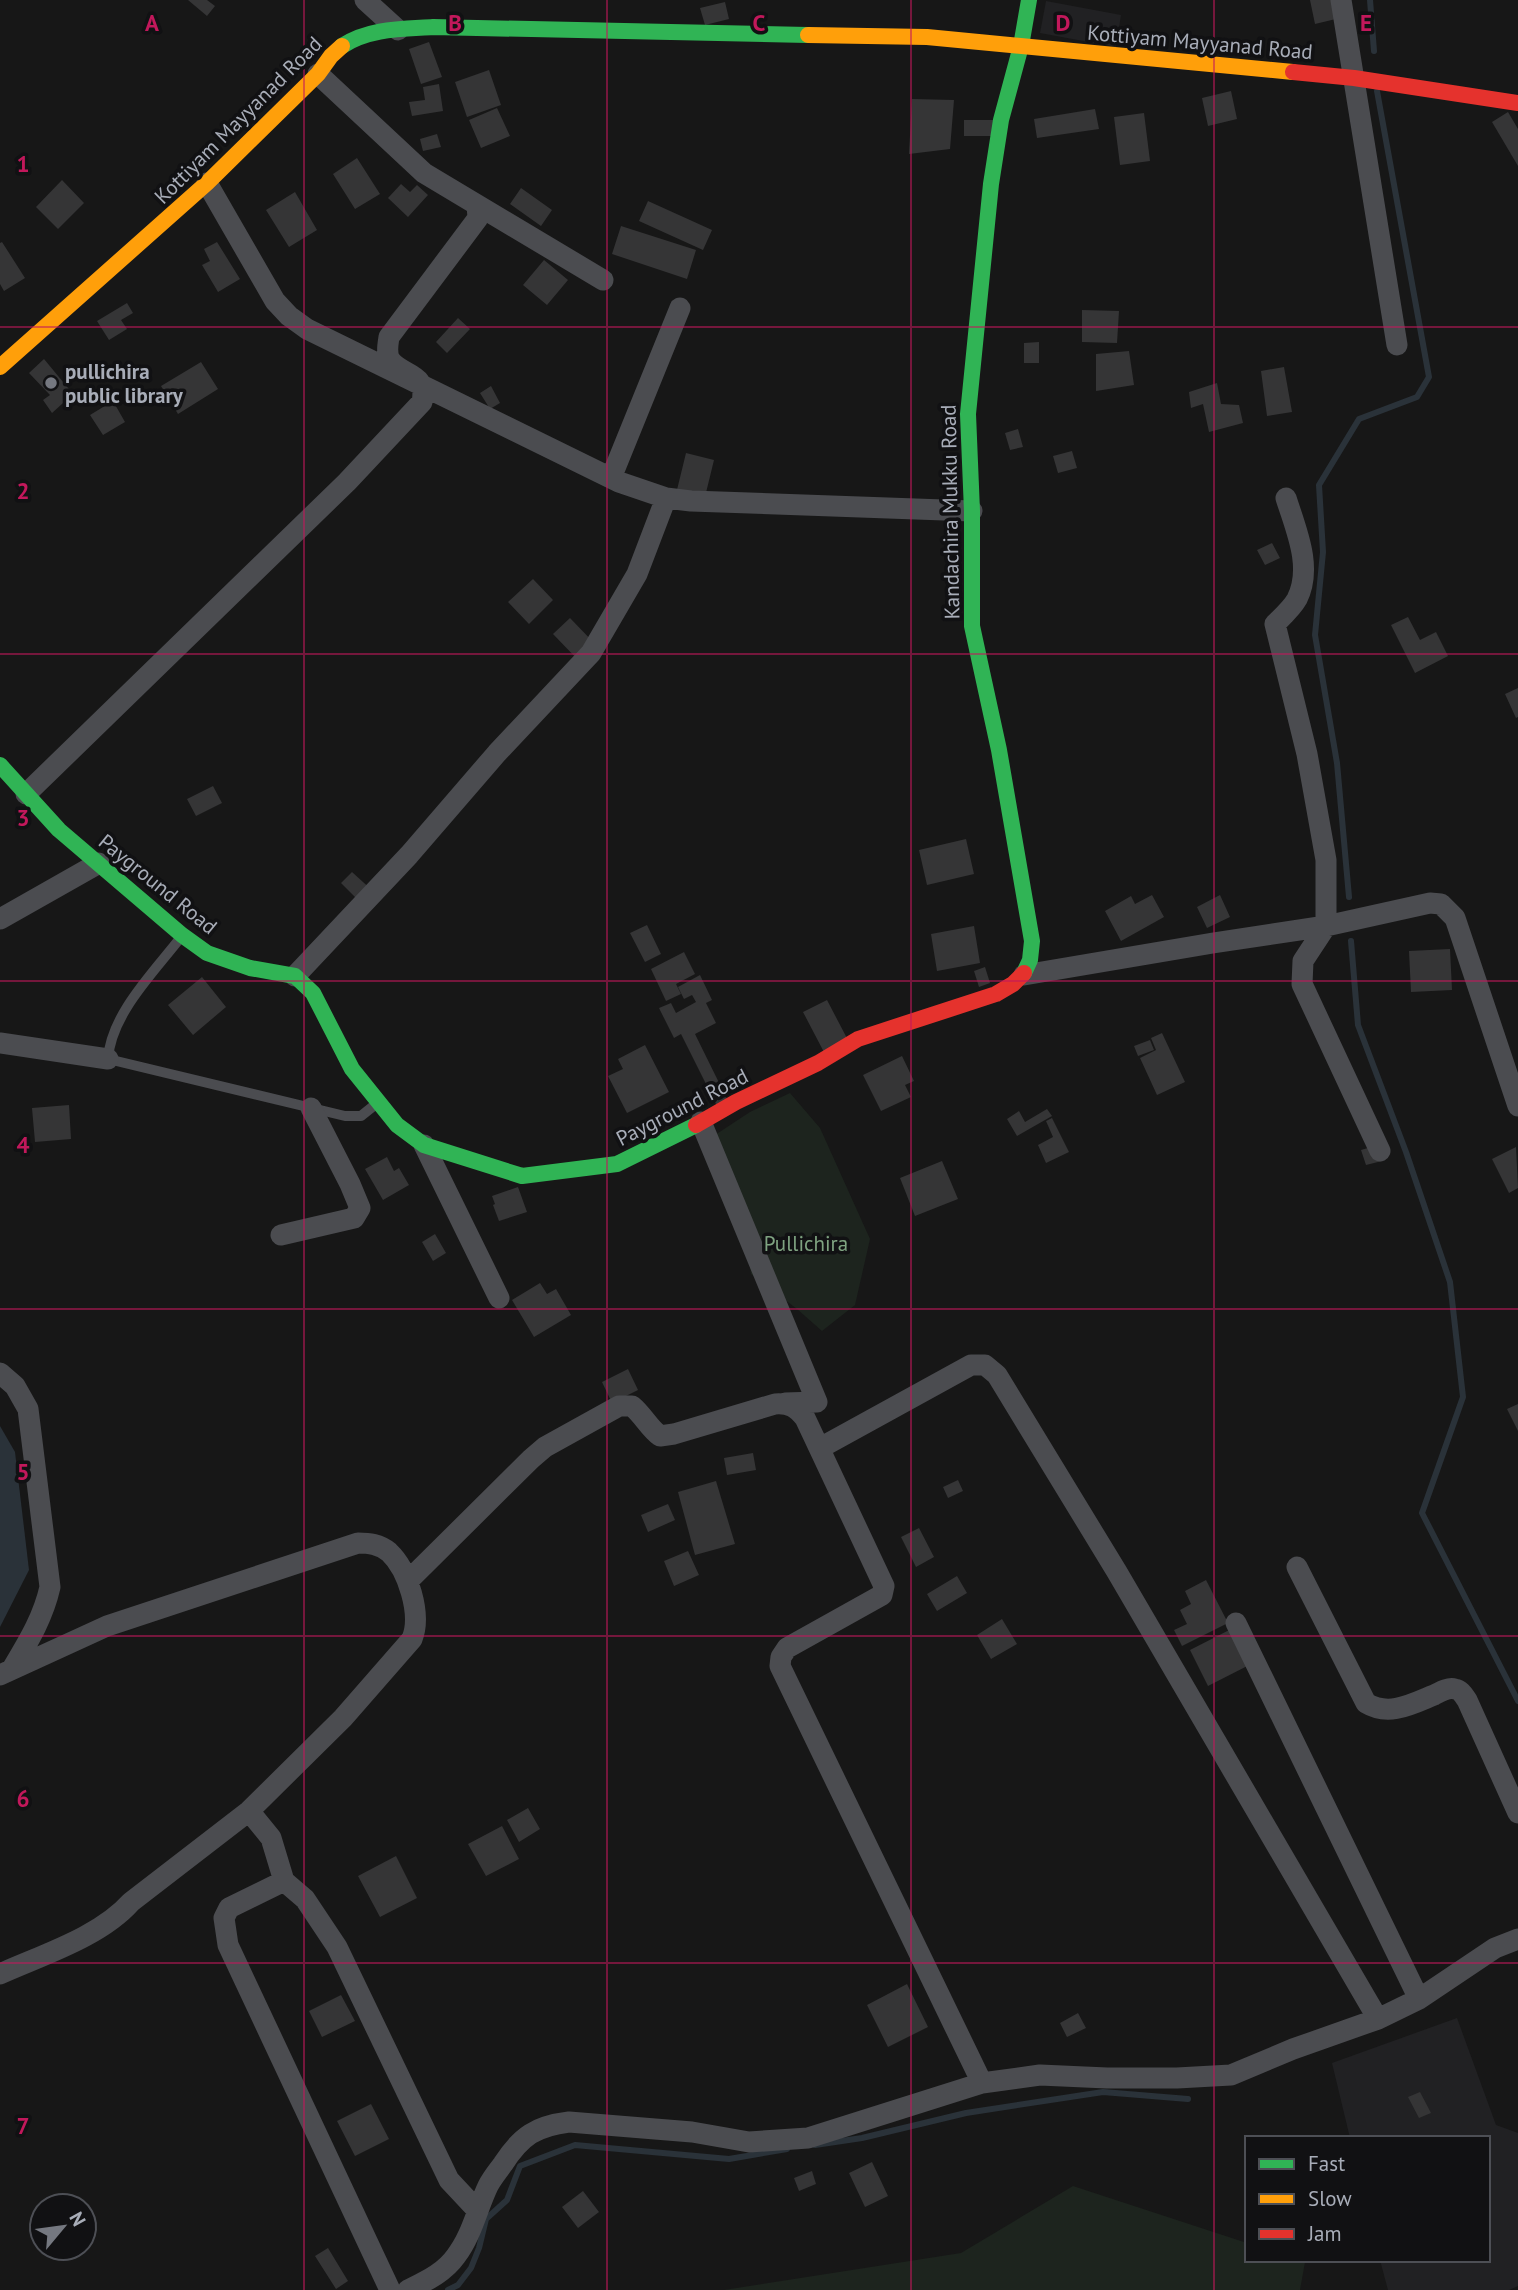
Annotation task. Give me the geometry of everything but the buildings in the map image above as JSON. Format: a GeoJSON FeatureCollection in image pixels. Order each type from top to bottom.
{"type":"FeatureCollection","features":[{"type":"Feature","properties":{"kind":"street"},"geometry":{"type":"LineString","coordinates":[[365,0],[398,30]]}},
{"type":"Feature","properties":{"kind":"street","name":"Kandachira Mukku Road"},"geometry":{"type":"LineString","coordinates":[[1024,975],[1032,957],[1032,942],[999,750],[972,626],[972,511],[968,415],[991,184],[1001,120],[1021,46],[1029,0]]}},
{"type":"Feature","properties":{"kind":"street"},"geometry":{"type":"LineString","coordinates":[[1341,0],[1397,345]]}},
{"type":"Feature","properties":{"kind":"street","name":"Kottiyam Mayyanad Road"},"geometry":{"type":"LineString","coordinates":[[0,367],[207,183],[346,43],[365,36],[398,30],[433,27],[927,37],[1354,78],[1518,103]]}},
{"type":"Feature","properties":{"kind":"street"},"geometry":{"type":"LineString","coordinates":[[318,74],[424,173],[603,280]]}},
{"type":"Feature","properties":{"kind":"street"},"geometry":{"type":"LineString","coordinates":[[207,183],[275,301],[289,316],[307,329],[611,478],[666,498],[691,501],[972,511]]}},
{"type":"Feature","properties":{"kind":"street"},"geometry":{"type":"LineString","coordinates":[[26,794],[346,482],[422,402],[422,386],[416,377],[390,359],[387,351],[389,337],[478,218],[477,205]]}},
{"type":"Feature","properties":{"kind":"street"},"geometry":{"type":"LineString","coordinates":[[611,478],[680,308]]}},
{"type":"Feature","properties":{"kind":"street"},"geometry":{"type":"LineString","coordinates":[[295,976],[409,855],[497,753],[591,653],[637,574],[666,498]]}},
{"type":"Feature","properties":{"kind":"street"},"geometry":{"type":"LineString","coordinates":[[1286,498],[1300,542],[1305,576],[1296,601],[1275,624],[1307,754],[1326,860],[1326,926],[1303,961],[1302,984],[1380,1151]]}},
{"type":"Feature","properties":{"kind":"street","name":"Payground Road"},"geometry":{"type":"LineString","coordinates":[[0,765],[59,830],[207,953],[250,968],[295,976],[313,993],[352,1069],[397,1125],[424,1145],[522,1176],[617,1164],[818,1063],[858,1039],[996,994],[1013,986],[1024,975]]}},
{"type":"Feature","properties":{"kind":"street"},"geometry":{"type":"LineString","coordinates":[[0,919],[99,863]]}},
{"type":"Feature","properties":{"kind":"street"},"geometry":{"type":"LineString","coordinates":[[1024,975],[1326,926],[1430,903],[1441,904],[1455,918],[1516,1097]]}},
{"type":"Feature","properties":{"kind":"street"},"geometry":{"type":"LineString","coordinates":[[0,1043],[108,1059]]}},
{"type":"Feature","properties":{"kind":"street"},"geometry":{"type":"LineString","coordinates":[[281,1235],[354,1219],[359,1208],[350,1184],[311,1108]]}},
{"type":"Feature","properties":{"kind":"street"},"geometry":{"type":"LineString","coordinates":[[408,1581],[545,1447],[619,1406],[632,1406],[642,1415],[650,1429],[660,1436],[775,1404],[817,1402],[701,1122]]}},
{"type":"Feature","properties":{"kind":"street"},"geometry":{"type":"LineString","coordinates":[[424,1145],[499,1298]]}},
{"type":"Feature","properties":{"kind":"street"},"geometry":{"type":"LineString","coordinates":[[820,1448],[971,1365],[985,1365],[997,1375],[1117,1572],[1378,2019]]}},
{"type":"Feature","properties":{"kind":"street"},"geometry":{"type":"LineString","coordinates":[[0,1373],[15,1386],[28,1409],[50,1587],[39,1620],[6,1672]]}},
{"type":"Feature","properties":{"kind":"street"},"geometry":{"type":"LineString","coordinates":[[785,1403],[796,1407],[805,1418],[884,1586],[882,1595],[787,1648],[781,1657],[780,1666],[982,2083]]}},
{"type":"Feature","properties":{"kind":"street"},"geometry":{"type":"LineString","coordinates":[[0,1974],[103,1927],[119,1916],[131,1902],[249,1811],[343,1718],[412,1639],[417,1627],[408,1581],[389,1552],[372,1542],[358,1543],[107,1626],[6,1672]]}},
{"type":"Feature","properties":{"kind":"street"},"geometry":{"type":"LineString","coordinates":[[1297,1567],[1366,1703],[1391,1710],[1444,1690],[1455,1688],[1462,1692],[1518,1813]]}},
{"type":"Feature","properties":{"kind":"street"},"geometry":{"type":"LineString","coordinates":[[1236,1623],[1419,1999]]}},
{"type":"Feature","properties":{"kind":"street"},"geometry":{"type":"LineString","coordinates":[[249,1811],[271,1838],[284,1881],[305,1899],[337,1947],[449,2180],[478,2211]]}},
{"type":"Feature","properties":{"kind":"street"},"geometry":{"type":"LineString","coordinates":[[284,1881],[229,1908],[224,1918],[228,1945],[390,2290]]}},
{"type":"Feature","properties":{"kind":"street"},"geometry":{"type":"LineString","coordinates":[[408,2290],[436,2276],[456,2257],[471,2230],[488,2185],[520,2142],[533,2131],[550,2124],[569,2122],[692,2132],[749,2142],[808,2138],[982,2083],[1040,2074],[1135,2078],[1231,2075],[1293,2049],[1378,2019],[1419,1999],[1495,1948],[1518,1939]]}},
{"type":"Feature","properties":{"kind":"lane"},"geometry":{"type":"LineString","coordinates":[[183,935],[120,1016],[109,1045],[108,1059],[345,1116],[361,1116],[378,1102]]}},
{"type":"Feature","properties":{"kind":"shaded area"},"geometry":{"type":"Polygon","coordinates":[[[1046,1],[1121,15],[1116,47],[1040,33],[1046,1]]]}},
{"type":"Feature","properties":{"kind":"shaded area"},"geometry":{"type":"Polygon","coordinates":[[[0,1426],[15,1452],[29,1570],[0,1627],[0,1426]]]}},
{"type":"Feature","properties":{"kind":"shaded area"},"geometry":{"type":"Polygon","coordinates":[[[1457,2018],[1496,2125],[1518,2133],[1518,2286],[1509,2290],[1388,2290],[1381,2262],[1490,2262],[1490,2136],[1350,2136],[1332,2063],[1457,2018]]]}},
{"type":"Feature","properties":{"kind":"green space","name":"Pullichira"},"geometry":{"type":"Polygon","coordinates":[[[790,1093],[820,1128],[870,1239],[855,1305],[822,1331],[751,1274],[746,1237],[715,1135],[750,1112],[790,1093]]]}},
{"type":"Feature","properties":{"kind":"green space"},"geometry":{"type":"Polygon","coordinates":[[[1073,2186],[1245,2242],[1245,2262],[1305,2262],[1300,2290],[724,2290],[961,2253],[1073,2186]]]}},
{"type":"Feature","properties":{"kind":"waterway"},"geometry":{"type":"LineString","coordinates":[[1370,0],[1374,51]]}},
{"type":"Feature","properties":{"kind":"waterway"},"geometry":{"type":"LineString","coordinates":[[1349,897],[1337,763],[1315,635],[1323,552],[1319,485],[1359,419],[1417,397],[1429,377],[1377,91]]}},
{"type":"Feature","properties":{"kind":"waterway"},"geometry":{"type":"LineString","coordinates":[[1351,941],[1358,1025],[1406,1152],[1450,1282],[1463,1397],[1422,1513],[1518,1701]]}},
{"type":"Feature","properties":{"kind":"waterway"},"geometry":{"type":"LineString","coordinates":[[815,2145],[862,2138],[966,2113],[1103,2092],[1188,2099]]}},
{"type":"Feature","properties":{"kind":"waterway"},"geometry":{"type":"LineString","coordinates":[[448,2290],[458,2285],[471,2268],[486,2219],[507,2200],[520,2166],[575,2145],[729,2159],[787,2149]]}},
{"type":"Feature","properties":{"kind":"traffic: fast"},"geometry":{"type":"LineString","coordinates":[[1024,973],[1030,960],[1032,941],[999,750],[972,626],[972,511],[968,414],[991,184],[1001,120],[1021,46],[1029,0]]}},
{"type":"Feature","properties":{"kind":"traffic: fast"},"geometry":{"type":"LineString","coordinates":[[342,46],[375,33],[433,27],[808,35]]}},
{"type":"Feature","properties":{"kind":"traffic: fast"},"geometry":{"type":"LineString","coordinates":[[0,765],[59,830],[182,935],[207,953],[250,968],[295,976],[313,993],[352,1069],[397,1125],[424,1145],[522,1176],[617,1164],[696,1125]]}},
{"type":"Feature","properties":{"kind":"traffic: slow"},"geometry":{"type":"LineString","coordinates":[[808,35],[927,37],[1293,72]]}},
{"type":"Feature","properties":{"kind":"traffic: slow"},"geometry":{"type":"LineString","coordinates":[[0,367],[207,183],[318,74],[342,46]]}},
{"type":"Feature","properties":{"kind":"traffic: jam"},"geometry":{"type":"LineString","coordinates":[[1293,72],[1354,78],[1518,103]]}},
{"type":"Feature","properties":{"kind":"traffic: jam"},"geometry":{"type":"LineString","coordinates":[[696,1125],[736,1102],[818,1063],[858,1039],[996,994],[1013,984],[1024,973]]}},
{"type":"Feature","properties":{"kind":"place","name":"pullichira public library"},"geometry":{"type":"Point","coordinates":[51,383]}}]}
